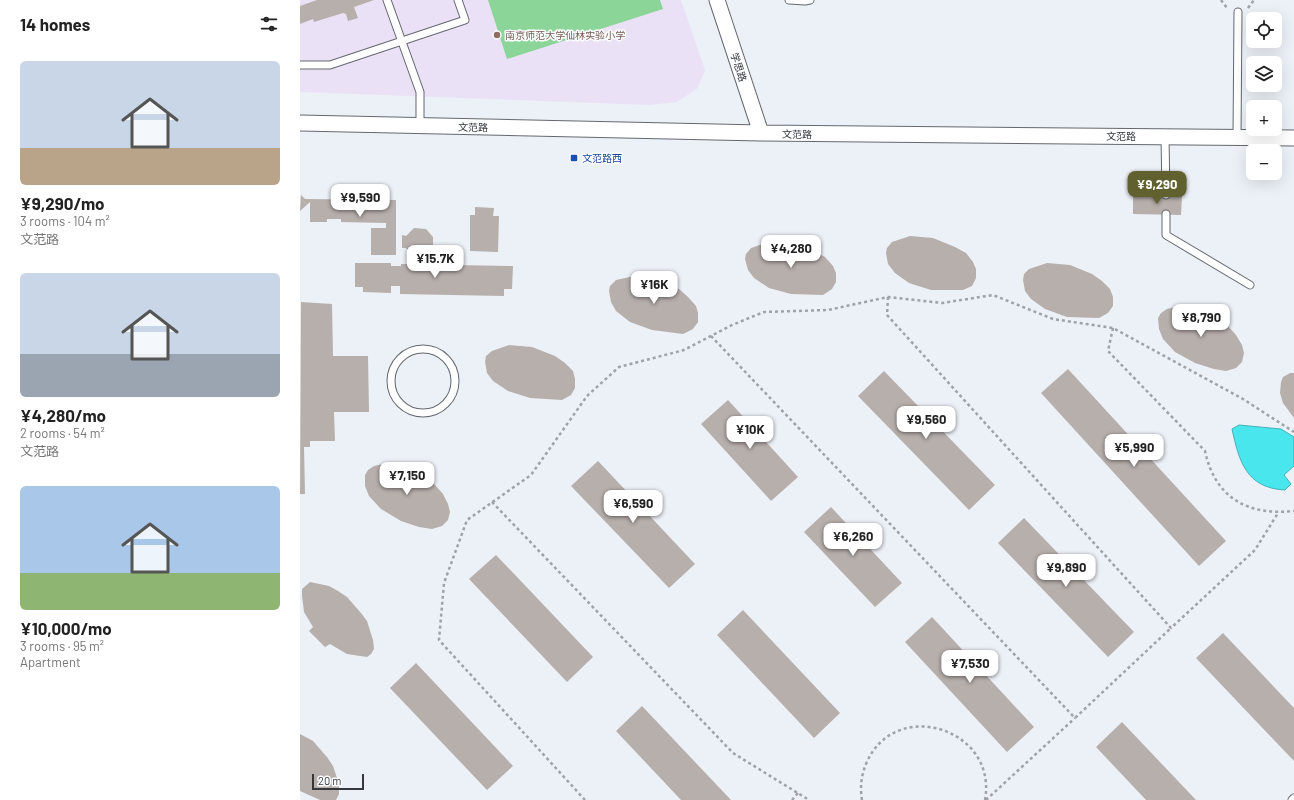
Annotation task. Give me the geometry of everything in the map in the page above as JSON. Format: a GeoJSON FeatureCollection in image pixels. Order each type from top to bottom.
{"type":"FeatureCollection","features":[{"type":"Feature","properties":{"kind":"street","name":"学思路"},"geometry":{"type":"LineString","coordinates":[[717,0],[761,133]]}},
{"type":"Feature","properties":{"kind":"street","name":"文范路"},"geometry":{"type":"LineString","coordinates":[[300,123],[761,133],[1294,138]]}},
{"type":"Feature","properties":{"kind":"lane"},"geometry":{"type":"LineString","coordinates":[[386,0],[420,92],[420,126]]}},
{"type":"Feature","properties":{"kind":"lane"},"geometry":{"type":"LineString","coordinates":[[300,65],[330,65],[465,20],[458,0]]}},
{"type":"Feature","properties":{"kind":"lane"},"geometry":{"type":"LineString","coordinates":[[789,0],[810,0]]}},
{"type":"Feature","properties":{"kind":"lane"},"geometry":{"type":"LineString","coordinates":[[1237,138],[1238,12]]}},
{"type":"Feature","properties":{"kind":"lane"},"geometry":{"type":"LineString","coordinates":[[1165,137],[1166,196]]}},
{"type":"Feature","properties":{"kind":"lane"},"geometry":{"type":"LineString","coordinates":[[1166,214],[1166,235],[1250,285]]}},
{"type":"Feature","properties":{"kind":"lane"},"geometry":{"type":"LineString","coordinates":[[424,349],[433,350],[448,361],[455,378],[455,387],[452,396],[446,404],[439,410],[426,413],[412,412],[404,408],[392,394],[390,384],[390,375],[399,359],[406,353],[424,349]]}},
{"type":"Feature","properties":{"kind":"path"},"geometry":{"type":"LineString","coordinates":[[585,800],[439,640],[444,583],[466,520],[531,475],[587,396],[618,367],[684,350],[764,312],[828,310],[888,297],[942,303],[993,295],[1053,319],[1113,328],[1242,399],[1294,432]]}},
{"type":"Feature","properties":{"kind":"path"},"geometry":{"type":"LineString","coordinates":[[888,297],[887,315],[1171,628]]}},
{"type":"Feature","properties":{"kind":"path"},"geometry":{"type":"LineString","coordinates":[[1113,328],[1108,350],[1205,452],[1208,465],[1221,488],[1241,504],[1253,510],[1278,513],[1294,511]]}},
{"type":"Feature","properties":{"kind":"path"},"geometry":{"type":"LineString","coordinates":[[711,336],[1074,718]]}},
{"type":"Feature","properties":{"kind":"path"},"geometry":{"type":"LineString","coordinates":[[492,502],[733,753],[809,800]]}},
{"type":"Feature","properties":{"kind":"path"},"geometry":{"type":"LineString","coordinates":[[985,800],[1255,550],[1278,513]]}},
{"type":"Feature","properties":{"kind":"path"},"geometry":{"type":"LineString","coordinates":[[862,800],[861,784],[863,771],[875,748],[896,732],[921,726],[946,730],[968,745],[976,755],[982,767],[985,780],[985,800]]}},
{"type":"Feature","properties":{"kind":"path"},"geometry":{"type":"LineString","coordinates":[[792,800],[798,793]]}},
{"type":"Feature","properties":{"kind":"shaded area","name":"南京师范大学仙林实验小学"},"geometry":{"type":"Polygon","coordinates":[[[300,0],[681,0],[705,70],[698,88],[677,102],[649,105],[300,92],[300,0]]]}},
{"type":"Feature","properties":{"kind":"green space"},"geometry":{"type":"Polygon","coordinates":[[[488,0],[660,0],[663,9],[507,59],[488,0]]]}},
{"type":"Feature","properties":{"kind":"water"},"geometry":{"type":"Polygon","coordinates":[[[1239,425],[1281,429],[1294,437],[1294,466],[1284,475],[1291,484],[1285,490],[1272,488],[1261,484],[1246,471],[1238,452],[1232,429],[1239,425]]]}},
{"type":"Feature","properties":{"kind":"building"},"geometry":{"type":"Polygon","coordinates":[[[317,0],[374,0],[354,7],[358,18],[348,21],[346,14],[343,13],[314,22],[313,19],[300,24],[300,6],[317,0]]]}},
{"type":"Feature","properties":{"kind":"building"},"geometry":{"type":"Polygon","coordinates":[[[301,195],[305,199],[396,200],[396,255],[371,255],[371,228],[386,228],[386,223],[341,222],[341,219],[327,219],[327,222],[310,222],[310,202],[300,211],[301,195]]]}},
{"type":"Feature","properties":{"kind":"building"},"geometry":{"type":"Polygon","coordinates":[[[1133,195],[1182,196],[1181,215],[1133,214],[1133,195]]]}},
{"type":"Feature","properties":{"kind":"building"},"geometry":{"type":"Polygon","coordinates":[[[475,207],[494,208],[493,216],[499,216],[498,252],[470,251],[470,215],[475,215],[475,207]]]}},
{"type":"Feature","properties":{"kind":"building"},"geometry":{"type":"Polygon","coordinates":[[[414,228],[426,229],[433,237],[433,249],[424,256],[419,257],[413,255],[406,248],[402,248],[402,235],[406,236],[414,228]]]}},
{"type":"Feature","properties":{"kind":"building"},"geometry":{"type":"Polygon","coordinates":[[[910,236],[933,238],[966,253],[976,269],[976,278],[972,286],[963,290],[931,290],[909,283],[895,273],[888,264],[886,253],[887,248],[892,242],[910,236]]]}},
{"type":"Feature","properties":{"kind":"building"},"geometry":{"type":"Polygon","coordinates":[[[768,242],[792,243],[814,251],[825,257],[833,266],[836,273],[836,282],[832,289],[823,295],[791,294],[769,288],[754,278],[748,270],[745,259],[746,254],[751,248],[768,242]]]}},
{"type":"Feature","properties":{"kind":"building"},"geometry":{"type":"Polygon","coordinates":[[[355,263],[391,263],[391,266],[401,266],[401,264],[513,266],[512,289],[504,289],[504,296],[400,294],[400,286],[391,286],[391,293],[363,292],[363,287],[355,287],[355,263]]]}},
{"type":"Feature","properties":{"kind":"building"},"geometry":{"type":"Polygon","coordinates":[[[1047,263],[1070,265],[1092,274],[1102,281],[1110,289],[1113,297],[1113,306],[1108,313],[1099,318],[1067,317],[1045,309],[1031,299],[1025,291],[1023,280],[1024,274],[1029,269],[1047,263]]]}},
{"type":"Feature","properties":{"kind":"building"},"geometry":{"type":"Polygon","coordinates":[[[634,276],[657,279],[679,289],[688,297],[696,306],[698,313],[698,322],[693,329],[683,334],[652,330],[630,322],[616,311],[611,302],[609,291],[610,286],[616,280],[634,276]]]}},
{"type":"Feature","properties":{"kind":"building"},"geometry":{"type":"Polygon","coordinates":[[[301,302],[332,304],[333,356],[368,356],[369,412],[334,412],[335,441],[310,441],[310,447],[304,447],[305,494],[300,494],[301,302]]]}},
{"type":"Feature","properties":{"kind":"building"},"geometry":{"type":"Polygon","coordinates":[[[1185,307],[1208,313],[1228,326],[1242,345],[1244,353],[1242,362],[1236,368],[1226,371],[1195,363],[1175,352],[1163,339],[1159,329],[1158,318],[1161,313],[1167,309],[1185,307]]]}},
{"type":"Feature","properties":{"kind":"building"},"geometry":{"type":"Polygon","coordinates":[[[509,345],[532,347],[555,356],[565,363],[573,371],[575,379],[575,388],[571,395],[562,400],[530,398],[508,391],[493,381],[487,373],[485,362],[486,356],[492,351],[509,345]]]}},
{"type":"Feature","properties":{"kind":"building"},"geometry":{"type":"Polygon","coordinates":[[[1068,369],[1226,541],[1199,566],[1041,393],[1068,369]]]}},
{"type":"Feature","properties":{"kind":"building"},"geometry":{"type":"Polygon","coordinates":[[[884,371],[995,485],[969,510],[858,396],[884,371]]]}},
{"type":"Feature","properties":{"kind":"building"},"geometry":{"type":"Polygon","coordinates":[[[1290,373],[1294,373],[1294,418],[1283,403],[1280,393],[1283,377],[1290,373]]]}},
{"type":"Feature","properties":{"kind":"building"},"geometry":{"type":"Polygon","coordinates":[[[728,400],[798,477],[771,501],[701,424],[728,400]]]}},
{"type":"Feature","properties":{"kind":"building"},"geometry":{"type":"Polygon","coordinates":[[[598,461],[695,564],[669,588],[571,486],[598,461]]]}},
{"type":"Feature","properties":{"kind":"building"},"geometry":{"type":"Polygon","coordinates":[[[392,464],[414,471],[435,485],[443,494],[448,504],[450,512],[448,520],[442,526],[432,529],[419,527],[401,521],[381,509],[369,496],[365,486],[365,475],[368,470],[374,466],[392,464]]]}},
{"type":"Feature","properties":{"kind":"building"},"geometry":{"type":"Polygon","coordinates":[[[831,507],[902,583],[875,607],[804,532],[831,507]]]}},
{"type":"Feature","properties":{"kind":"building"},"geometry":{"type":"Polygon","coordinates":[[[1024,518],[1134,632],[1108,657],[998,543],[1024,518]]]}},
{"type":"Feature","properties":{"kind":"building"},"geometry":{"type":"Polygon","coordinates":[[[496,555],[593,657],[567,682],[469,579],[496,555]]]}},
{"type":"Feature","properties":{"kind":"building"},"geometry":{"type":"Polygon","coordinates":[[[310,582],[329,586],[338,591],[347,597],[361,613],[367,621],[373,640],[374,649],[371,654],[367,657],[347,654],[330,644],[325,647],[309,631],[313,627],[304,612],[302,589],[310,582]]]}},
{"type":"Feature","properties":{"kind":"building"},"geometry":{"type":"Polygon","coordinates":[[[743,610],[840,713],[814,738],[717,635],[743,610]]]}},
{"type":"Feature","properties":{"kind":"building"},"geometry":{"type":"Polygon","coordinates":[[[932,617],[1034,727],[1007,752],[905,642],[932,617]]]}},
{"type":"Feature","properties":{"kind":"building"},"geometry":{"type":"Polygon","coordinates":[[[1223,633],[1294,708],[1294,761],[1196,658],[1223,633]]]}},
{"type":"Feature","properties":{"kind":"building"},"geometry":{"type":"Polygon","coordinates":[[[416,663],[513,766],[487,790],[390,688],[416,663]]]}},
{"type":"Feature","properties":{"kind":"building"},"geometry":{"type":"Polygon","coordinates":[[[642,706],[731,800],[681,800],[616,731],[642,706]]]}},
{"type":"Feature","properties":{"kind":"building"},"geometry":{"type":"Polygon","coordinates":[[[1122,722],[1196,800],[1146,800],[1096,747],[1122,722]]]}},
{"type":"Feature","properties":{"kind":"building"},"geometry":{"type":"Polygon","coordinates":[[[300,734],[313,741],[333,766],[339,784],[339,794],[336,800],[320,800],[300,791],[300,734]]]}},
{"type":"Feature","properties":{"kind":"place","name":"南京师范大学仙林实验小学"},"geometry":{"type":"Point","coordinates":[497,35]}},
{"type":"Feature","properties":{"kind":"place","name":"文范路西"},"geometry":{"type":"Point","coordinates":[574,158]}}]}
